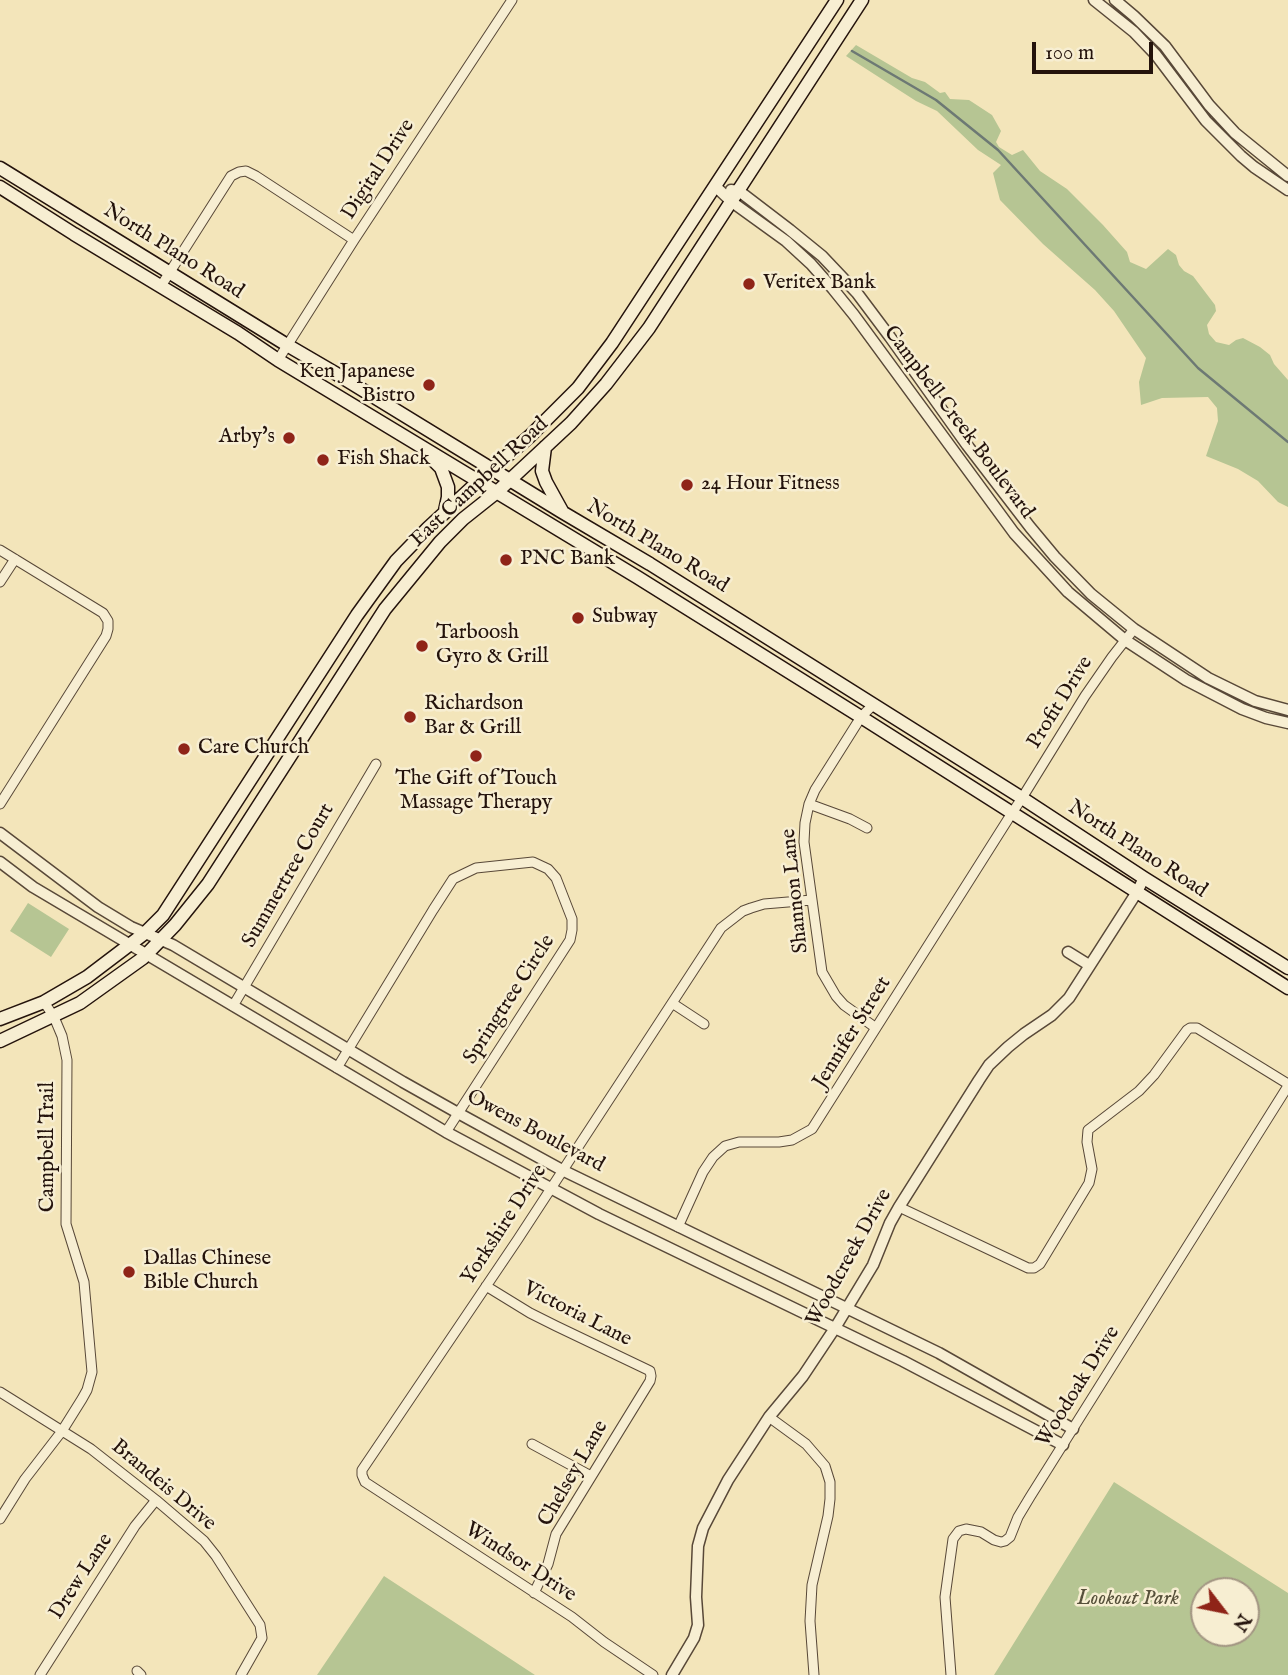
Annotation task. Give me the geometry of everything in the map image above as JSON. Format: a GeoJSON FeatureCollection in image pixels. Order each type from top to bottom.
{"type":"FeatureCollection","features":[{"type":"Feature","properties":{"kind":"main road","name":"East Campbell Road"},"geometry":{"type":"LineString","coordinates":[[0,1019],[44,1002],[87,977],[145,933],[163,915],[344,635],[396,561],[578,388],[612,343],[837,0]]}},
{"type":"Feature","properties":{"kind":"main road","name":"East Campbell Road"},"geometry":{"type":"LineString","coordinates":[[0,1041],[80,1003],[148,954],[162,940],[208,884],[385,609],[440,542],[546,447],[589,404],[649,328],[862,0]]}},
{"type":"Feature","properties":{"kind":"main road","name":"North Plano Road"},"geometry":{"type":"LineString","coordinates":[[0,168],[650,564],[1288,968]]}},
{"type":"Feature","properties":{"kind":"main road","name":"North Plano Road"},"geometry":{"type":"LineString","coordinates":[[0,187],[278,360],[637,577],[1288,988]]}},
{"type":"Feature","properties":{"kind":"main road"},"geometry":{"type":"LineString","coordinates":[[74,234],[82,219]]}},
{"type":"Feature","properties":{"kind":"main road"},"geometry":{"type":"LineString","coordinates":[[419,445],[441,468],[445,478],[448,488],[445,512]]}},
{"type":"Feature","properties":{"kind":"main road"},"geometry":{"type":"LineString","coordinates":[[546,447],[542,471],[562,512]]}},
{"type":"Feature","properties":{"kind":"main road"},"geometry":{"type":"LineString","coordinates":[[637,577],[650,564]]}},
{"type":"Feature","properties":{"kind":"main road"},"geometry":{"type":"LineString","coordinates":[[344,635],[361,646]]}},
{"type":"Feature","properties":{"kind":"main road"},"geometry":{"type":"LineString","coordinates":[[277,739],[294,750]]}},
{"type":"Feature","properties":{"kind":"street","name":"Digital Drive"},"geometry":{"type":"LineString","coordinates":[[278,360],[512,0]]}},
{"type":"Feature","properties":{"kind":"street"},"geometry":{"type":"LineString","coordinates":[[1094,0],[1129,27],[1156,55],[1206,121],[1233,148],[1254,167],[1288,190]]}},
{"type":"Feature","properties":{"kind":"street"},"geometry":{"type":"LineString","coordinates":[[1115,0],[1165,46],[1209,105],[1235,133],[1288,176]]}},
{"type":"Feature","properties":{"kind":"street"},"geometry":{"type":"LineString","coordinates":[[161,286],[231,176],[239,172],[246,171],[256,176],[354,240]]}},
{"type":"Feature","properties":{"kind":"street","name":"Campbell Creek Boulevard"},"geometry":{"type":"LineString","coordinates":[[715,186],[790,230],[819,254],[850,287],[1055,557],[1091,594],[1134,629],[1208,677],[1245,696],[1288,710]]}},
{"type":"Feature","properties":{"kind":"street","name":"Campbell Creek Boulevard"},"geometry":{"type":"LineString","coordinates":[[735,196],[811,264],[838,296],[1014,533],[1068,592],[1125,640],[1186,680],[1239,708],[1288,723]]}},
{"type":"Feature","properties":{"kind":"street"},"geometry":{"type":"LineString","coordinates":[[838,296],[850,287]]}},
{"type":"Feature","properties":{"kind":"street"},"geometry":{"type":"LineString","coordinates":[[930,417],[940,409]]}},
{"type":"Feature","properties":{"kind":"street"},"geometry":{"type":"LineString","coordinates":[[0,550],[103,613],[108,621],[106,636],[0,804]]}},
{"type":"Feature","properties":{"kind":"street"},"geometry":{"type":"LineString","coordinates":[[1045,567],[1055,557]]}},
{"type":"Feature","properties":{"kind":"street"},"geometry":{"type":"LineString","coordinates":[[0,582],[15,559]]}},
{"type":"Feature","properties":{"kind":"street","name":"Profit Drive"},"geometry":{"type":"LineString","coordinates":[[1023,799],[1085,696],[1134,629]]}},
{"type":"Feature","properties":{"kind":"street"},"geometry":{"type":"LineString","coordinates":[[1239,708],[1245,696]]}},
{"type":"Feature","properties":{"kind":"street","name":"Shannon Lane"},"geometry":{"type":"LineString","coordinates":[[874,705],[861,717],[815,790],[809,804],[804,842],[822,972],[835,996],[876,1028]]}},
{"type":"Feature","properties":{"kind":"street","name":"Summertree Court"},"geometry":{"type":"LineString","coordinates":[[233,1006],[376,764]]}},
{"type":"Feature","properties":{"kind":"street","name":"Jennifer Street"},"geometry":{"type":"LineString","coordinates":[[678,1227],[703,1172],[725,1146],[740,1142],[792,1140],[812,1129],[1023,799]]}},
{"type":"Feature","properties":{"kind":"street"},"geometry":{"type":"LineString","coordinates":[[809,804],[867,828]]}},
{"type":"Feature","properties":{"kind":"street","name":"Owens Boulevard"},"geometry":{"type":"LineString","coordinates":[[0,833],[82,897],[131,927],[162,940],[457,1113],[562,1170],[939,1353],[1073,1429]]}},
{"type":"Feature","properties":{"kind":"street","name":"Owens Boulevard"},"geometry":{"type":"LineString","coordinates":[[0,862],[33,887],[446,1132],[599,1214],[956,1388],[1063,1445]]}},
{"type":"Feature","properties":{"kind":"street","name":"Springtree Circle"},"geometry":{"type":"LineString","coordinates":[[337,1068],[453,879],[476,868],[533,862],[548,869],[556,878],[572,919],[570,940],[446,1132]]}},
{"type":"Feature","properties":{"kind":"street","name":"Woodcreek Drive"},"geometry":{"type":"LineString","coordinates":[[672,1675],[694,1638],[698,1625],[698,1546],[703,1528],[728,1480],[769,1417],[803,1376],[848,1308],[873,1265],[899,1207],[989,1065],[1024,1034],[1052,1015],[1069,998],[1138,892],[1144,878]]}},
{"type":"Feature","properties":{"kind":"street","name":"Yorkshire Drive"},"geometry":{"type":"LineString","coordinates":[[365,1482],[362,1470],[721,928],[743,911],[764,904],[812,900]]}},
{"type":"Feature","properties":{"kind":"street"},"geometry":{"type":"LineString","coordinates":[[1068,952],[1089,965]]}},
{"type":"Feature","properties":{"kind":"street","name":"Campbell Trail"},"geometry":{"type":"LineString","coordinates":[[0,1520],[25,1479],[62,1431],[87,1390],[92,1372],[84,1282],[66,1224],[67,1060],[62,1036],[44,1002]]}},
{"type":"Feature","properties":{"kind":"street"},"geometry":{"type":"LineString","coordinates":[[672,1003],[705,1024]]}},
{"type":"Feature","properties":{"kind":"street"},"geometry":{"type":"LineString","coordinates":[[899,1207],[1028,1268],[1034,1268],[1040,1264],[1089,1183],[1092,1169],[1087,1142],[1088,1130],[1139,1091],[1154,1075],[1186,1030],[1197,1027],[1288,1085]]}},
{"type":"Feature","properties":{"kind":"street","name":"Woodoak Drive"},"geometry":{"type":"LineString","coordinates":[[951,1675],[946,1597],[953,1539],[966,1529],[981,1532],[1001,1542],[1010,1537],[1018,1517],[1288,1085]]}},
{"type":"Feature","properties":{"kind":"street","name":"Victoria Lane"},"geometry":{"type":"LineString","coordinates":[[486,1286],[530,1313],[650,1371],[651,1376]]}},
{"type":"Feature","properties":{"kind":"street","name":"Chelsey Lane"},"geometry":{"type":"LineString","coordinates":[[534,1593],[548,1564],[556,1534],[651,1376]]}},
{"type":"Feature","properties":{"kind":"street","name":"Brandeis Drive"},"geometry":{"type":"LineString","coordinates":[[0,1392],[91,1449],[194,1532],[216,1556],[260,1625],[260,1644],[241,1675]]}},
{"type":"Feature","properties":{"kind":"street"},"geometry":{"type":"LineString","coordinates":[[769,1417],[806,1444],[825,1466],[830,1482],[828,1516],[812,1586],[810,1621],[814,1675]]}},
{"type":"Feature","properties":{"kind":"street"},"geometry":{"type":"LineString","coordinates":[[532,1444],[591,1476]]}},
{"type":"Feature","properties":{"kind":"street","name":"Windsor Drive"},"geometry":{"type":"LineString","coordinates":[[365,1482],[653,1675]]}},
{"type":"Feature","properties":{"kind":"street","name":"Drew Lane"},"geometry":{"type":"LineString","coordinates":[[40,1675],[135,1526],[156,1500]]}},
{"type":"Feature","properties":{"kind":"green space"},"geometry":{"type":"Polygon","coordinates":[[[856,45],[912,78],[925,82],[940,93],[945,92],[950,99],[969,100],[992,115],[1001,131],[996,142],[999,147],[1012,155],[1023,150],[1040,171],[1067,189],[1103,225],[1127,252],[1130,262],[1146,269],[1168,249],[1176,255],[1179,265],[1193,276],[1215,305],[1216,311],[1207,325],[1209,334],[1216,342],[1229,345],[1243,338],[1270,355],[1288,380],[1288,507],[1278,502],[1258,481],[1238,469],[1206,456],[1218,421],[1217,408],[1208,397],[1162,398],[1141,405],[1139,382],[1146,358],[1114,311],[1095,290],[1043,244],[1000,200],[993,173],[1001,165],[978,150],[937,111],[916,101],[846,56],[856,45]]]}},
{"type":"Feature","properties":{"kind":"green space"},"geometry":{"type":"Polygon","coordinates":[[[28,903],[69,929],[51,957],[10,931],[28,903]]]}},
{"type":"Feature","properties":{"kind":"green space","name":"Lookout Park"},"geometry":{"type":"Polygon","coordinates":[[[1114,1482],[1288,1593],[1288,1675],[994,1675],[1114,1482]]]}},
{"type":"Feature","properties":{"kind":"green space"},"geometry":{"type":"Polygon","coordinates":[[[384,1576],[535,1675],[317,1675],[384,1576]]]}},
{"type":"Feature","properties":{"kind":"waterway"},"geometry":{"type":"LineString","coordinates":[[852,51],[936,100],[998,150],[1198,368],[1288,442]]}},
{"type":"Feature","properties":{"kind":"place","name":"Veritex Bank"},"geometry":{"type":"Point","coordinates":[749,284]}},
{"type":"Feature","properties":{"kind":"place","name":"Ken Japanese Bistro"},"geometry":{"type":"Point","coordinates":[429,385]}},
{"type":"Feature","properties":{"kind":"place","name":"Arby's"},"geometry":{"type":"Point","coordinates":[289,438]}},
{"type":"Feature","properties":{"kind":"place","name":"Fish Shack"},"geometry":{"type":"Point","coordinates":[323,460]}},
{"type":"Feature","properties":{"kind":"place","name":"24 Hour Fitness"},"geometry":{"type":"Point","coordinates":[687,485]}},
{"type":"Feature","properties":{"kind":"place","name":"PNC Bank"},"geometry":{"type":"Point","coordinates":[506,560]}},
{"type":"Feature","properties":{"kind":"place","name":"Subway"},"geometry":{"type":"Point","coordinates":[578,618]}},
{"type":"Feature","properties":{"kind":"place","name":"Tarboosh Gyro & Grill"},"geometry":{"type":"Point","coordinates":[422,646]}},
{"type":"Feature","properties":{"kind":"place","name":"Richardson Bar & Grill"},"geometry":{"type":"Point","coordinates":[410,717]}},
{"type":"Feature","properties":{"kind":"place","name":"Care Church"},"geometry":{"type":"Point","coordinates":[184,749]}},
{"type":"Feature","properties":{"kind":"place","name":"The Gift of Touch Massage Therapy"},"geometry":{"type":"Point","coordinates":[476,756]}},
{"type":"Feature","properties":{"kind":"place","name":"Dallas Chinese Bible Church"},"geometry":{"type":"Point","coordinates":[129,1272]}}]}
